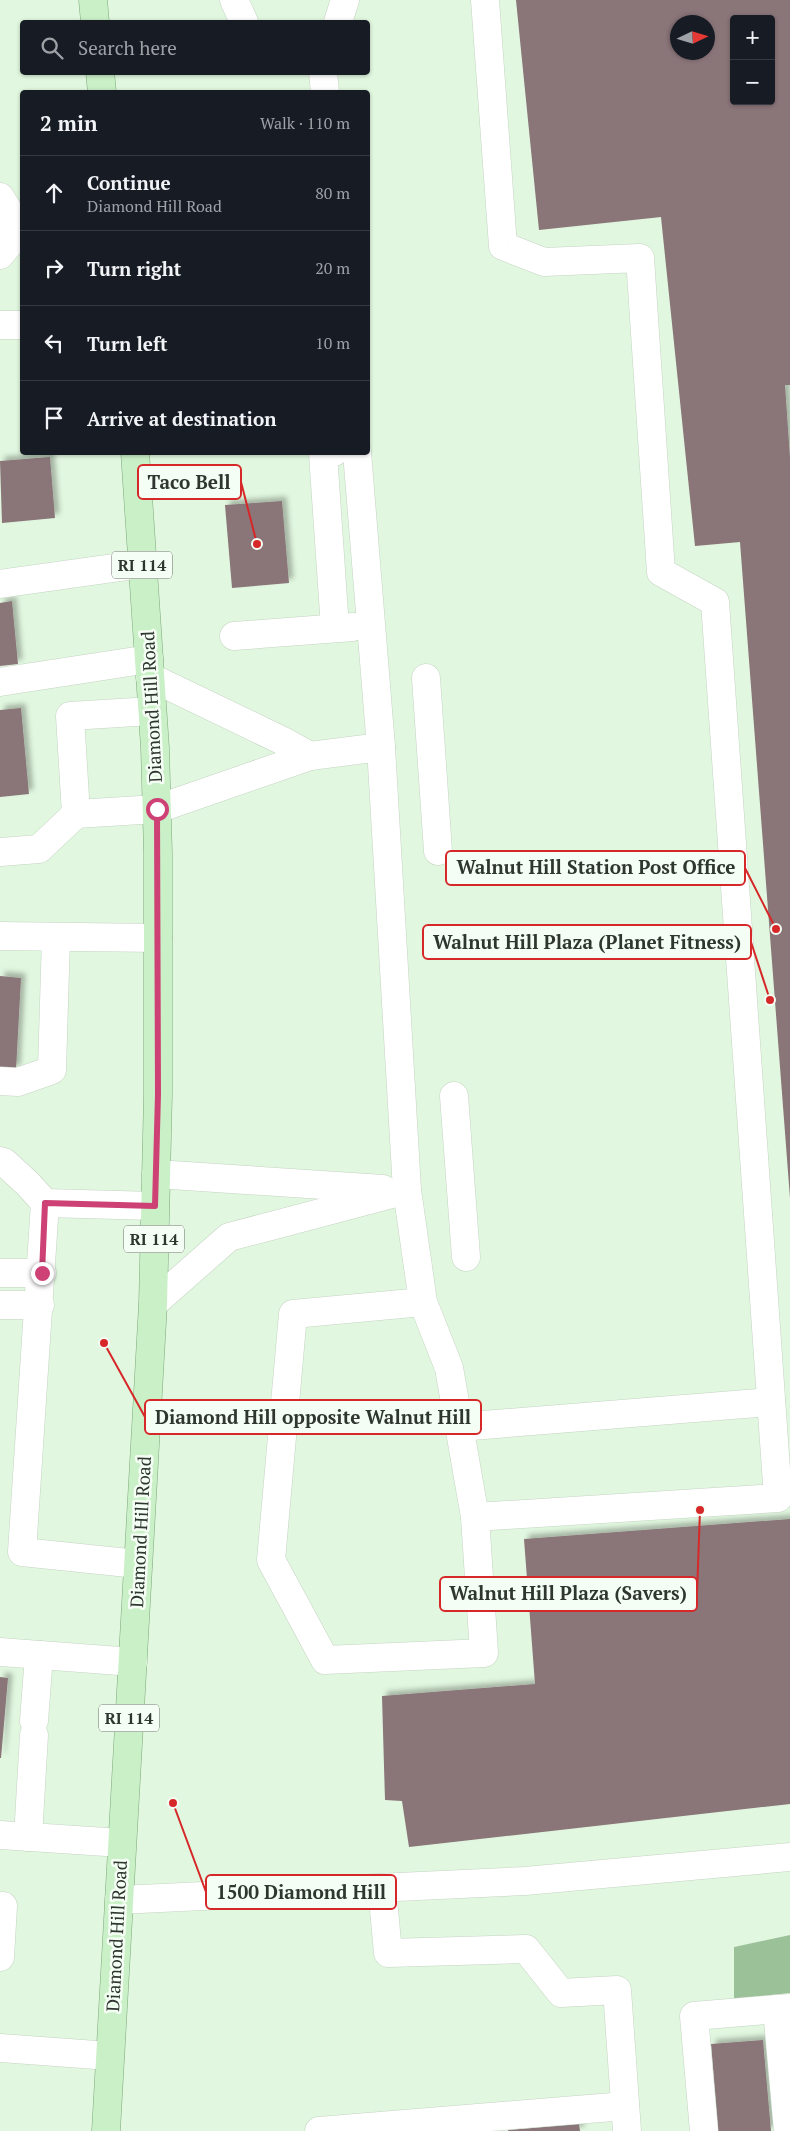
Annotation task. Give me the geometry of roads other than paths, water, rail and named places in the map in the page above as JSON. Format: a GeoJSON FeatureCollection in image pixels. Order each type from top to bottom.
{"type":"FeatureCollection","features":[{"type":"Feature","properties":{"kind":"main road"},"geometry":{"type":"LineString","coordinates":[[93,0],[95,20]]}},
{"type":"Feature","properties":{"kind":"main road"},"geometry":{"type":"LineString","coordinates":[[100,75],[102,90]]}},
{"type":"Feature","properties":{"kind":"main road","name":"Diamond Hill Road"},"geometry":{"type":"LineString","coordinates":[[106,2131],[153,1304],[156,1174],[157,809],[150,668],[135,455]]}},
{"type":"Feature","properties":{"kind":"lane"},"geometry":{"type":"LineString","coordinates":[[234,0],[243,20]]}},
{"type":"Feature","properties":{"kind":"lane"},"geometry":{"type":"LineString","coordinates":[[339,20],[345,0]]}},
{"type":"Feature","properties":{"kind":"lane"},"geometry":{"type":"LineString","coordinates":[[475,1517],[778,1498],[715,602],[660,572],[640,258],[544,262],[503,246],[485,0]]}},
{"type":"Feature","properties":{"kind":"lane"},"geometry":{"type":"LineString","coordinates":[[323,75],[325,90]]}},
{"type":"Feature","properties":{"kind":"lane"},"geometry":{"type":"LineString","coordinates":[[0,197],[7,208],[10,242],[0,255]]}},
{"type":"Feature","properties":{"kind":"lane"},"geometry":{"type":"LineString","coordinates":[[0,325],[20,325]]}},
{"type":"Feature","properties":{"kind":"lane"},"geometry":{"type":"LineString","coordinates":[[328,455],[334,628]]}},
{"type":"Feature","properties":{"kind":"lane"},"geometry":{"type":"LineString","coordinates":[[357,455],[381,747],[407,1190],[423,1302],[449,1368],[475,1517],[484,1653],[325,1660],[271,1560],[292,1314],[423,1302]]}},
{"type":"Feature","properties":{"kind":"lane"},"geometry":{"type":"LineString","coordinates":[[0,584],[142,564]]}},
{"type":"Feature","properties":{"kind":"lane"},"geometry":{"type":"LineString","coordinates":[[234,636],[372,626]]}},
{"type":"Feature","properties":{"kind":"lane"},"geometry":{"type":"LineString","coordinates":[[0,682],[150,668],[310,756]]}},
{"type":"Feature","properties":{"kind":"lane"},"geometry":{"type":"LineString","coordinates":[[426,678],[438,851]]}},
{"type":"Feature","properties":{"kind":"lane"},"geometry":{"type":"LineString","coordinates":[[76,814],[70,716],[152,711]]}},
{"type":"Feature","properties":{"kind":"lane"},"geometry":{"type":"LineString","coordinates":[[0,852],[39,849],[76,814],[157,809],[310,756],[381,747]]}},
{"type":"Feature","properties":{"kind":"lane"},"geometry":{"type":"LineString","coordinates":[[0,936],[158,938]]}},
{"type":"Feature","properties":{"kind":"lane"},"geometry":{"type":"LineString","coordinates":[[0,1081],[18,1082],[52,1070],[56,936]]}},
{"type":"Feature","properties":{"kind":"lane"},"geometry":{"type":"LineString","coordinates":[[454,1096],[466,1257]]}},
{"type":"Feature","properties":{"kind":"lane"},"geometry":{"type":"LineString","coordinates":[[0,1161],[28,1184],[45,1203],[40,1305],[11,1547],[138,1564]]}},
{"type":"Feature","properties":{"kind":"lane"},"geometry":{"type":"LineString","coordinates":[[156,1174],[407,1190]]}},
{"type":"Feature","properties":{"kind":"lane"},"geometry":{"type":"LineString","coordinates":[[153,1304],[228,1237],[407,1190]]}},
{"type":"Feature","properties":{"kind":"lane"},"geometry":{"type":"LineString","coordinates":[[45,1203],[155,1206]]}},
{"type":"Feature","properties":{"kind":"lane"},"geometry":{"type":"LineString","coordinates":[[0,1273],[42,1273]]}},
{"type":"Feature","properties":{"kind":"lane"},"geometry":{"type":"LineString","coordinates":[[0,1306],[40,1305]]}},
{"type":"Feature","properties":{"kind":"lane"},"geometry":{"type":"LineString","coordinates":[[459,1427],[771,1402]]}},
{"type":"Feature","properties":{"kind":"lane"},"geometry":{"type":"LineString","coordinates":[[0,1652],[133,1662]]}},
{"type":"Feature","properties":{"kind":"lane"},"geometry":{"type":"LineString","coordinates":[[28,1837],[39,1654]]}},
{"type":"Feature","properties":{"kind":"lane"},"geometry":{"type":"LineString","coordinates":[[0,1835],[121,1843]]}},
{"type":"Feature","properties":{"kind":"lane"},"geometry":{"type":"LineString","coordinates":[[119,1900],[525,1881],[790,1858]]}},
{"type":"Feature","properties":{"kind":"lane"},"geometry":{"type":"LineString","coordinates":[[318,2131],[626,2118],[617,1990],[561,1993],[526,1949],[388,1953],[382,1888]]}},
{"type":"Feature","properties":{"kind":"lane"},"geometry":{"type":"LineString","coordinates":[[0,1957],[3,1906]]}},
{"type":"Feature","properties":{"kind":"lane"},"geometry":{"type":"LineString","coordinates":[[704,2131],[694,2016],[783,2009],[788,2131]]}},
{"type":"Feature","properties":{"kind":"lane"},"geometry":{"type":"LineString","coordinates":[[0,2048],[110,2056]]}},
{"type":"Feature","properties":{"kind":"place","name":"Taco Bell"},"geometry":{"type":"Point","coordinates":[257,544]}},
{"type":"Feature","properties":{"kind":"place","name":"Walnut Hill Station Post Office"},"geometry":{"type":"Point","coordinates":[776,929]}},
{"type":"Feature","properties":{"kind":"place","name":"Walnut Hill Plaza (Planet Fitness)"},"geometry":{"type":"Point","coordinates":[770,1000]}},
{"type":"Feature","properties":{"kind":"place","name":"Diamond Hill opposite Walnut Hill"},"geometry":{"type":"Point","coordinates":[104,1343]}},
{"type":"Feature","properties":{"kind":"place","name":"Walnut Hill Plaza (Savers)"},"geometry":{"type":"Point","coordinates":[700,1510]}},
{"type":"Feature","properties":{"kind":"place","name":"1500 Diamond Hill"},"geometry":{"type":"Point","coordinates":[173,1803]}}]}
